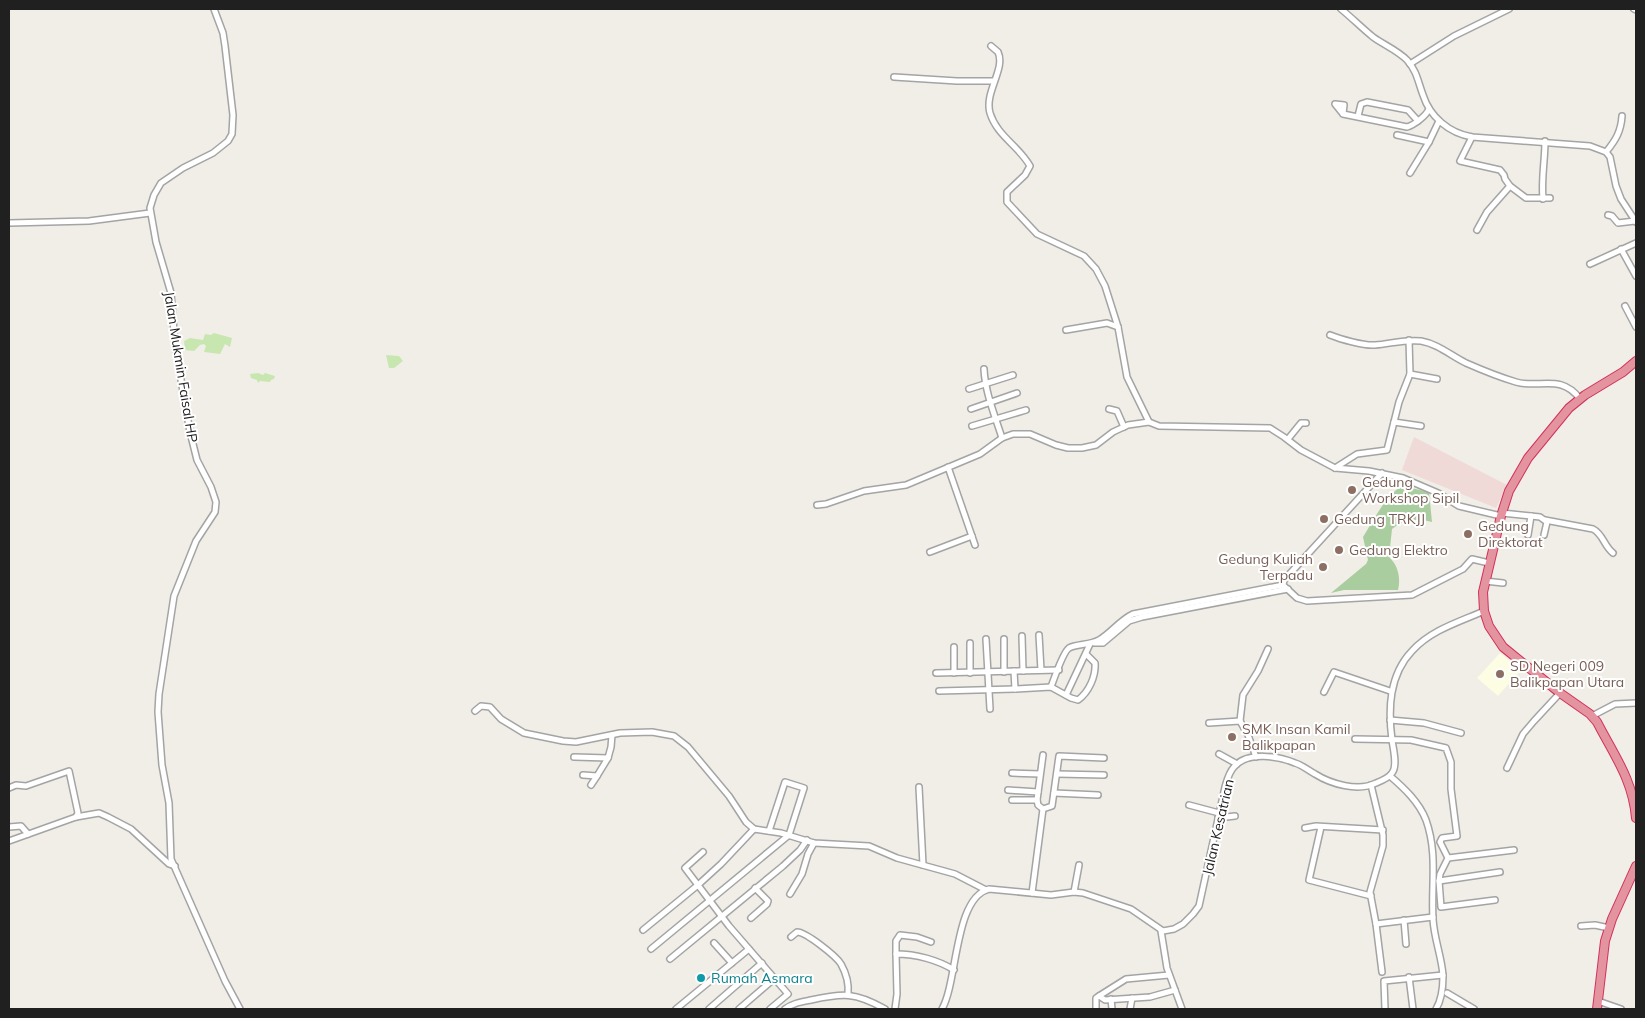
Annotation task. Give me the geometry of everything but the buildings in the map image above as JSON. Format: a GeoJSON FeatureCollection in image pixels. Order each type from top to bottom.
{"type":"FeatureCollection","features":[{"type":"Feature","properties":{"kind":"highway"},"geometry":{"type":"LineString","coordinates":[[1636,362],[1569,408],[1528,458],[1514,481],[1501,515],[1483,592],[1484,611],[1489,626],[1503,647],[1560,694],[1592,716],[1627,778],[1633,793],[1636,818]]}},
{"type":"Feature","properties":{"kind":"highway"},"geometry":{"type":"LineString","coordinates":[[1623,372],[1636,366]]}},
{"type":"Feature","properties":{"kind":"highway"},"geometry":{"type":"LineString","coordinates":[[1598,1005],[1602,958],[1609,928],[1636,866]]}},
{"type":"Feature","properties":{"kind":"street","name":"Jalan Mukmin Faisal HP"},"geometry":{"type":"LineString","coordinates":[[214,9],[224,33],[226,46],[233,115],[232,134],[228,141],[213,153],[183,168],[161,183],[151,202],[150,213],[156,242],[171,293],[175,345],[190,432],[197,460],[211,487],[216,502],[214,516],[189,554],[174,596],[158,712],[162,765],[170,812],[170,851],[225,981],[240,1009]]}},
{"type":"Feature","properties":{"kind":"street"},"geometry":{"type":"LineString","coordinates":[[1341,9],[1373,37],[1394,49],[1410,64],[1416,73],[1429,109],[1439,121],[1454,131],[1472,137],[1545,141],[1590,146],[1606,152],[1610,157],[1614,181],[1621,199],[1636,222]]}},
{"type":"Feature","properties":{"kind":"street"},"geometry":{"type":"LineString","coordinates":[[1410,64],[1454,36],[1509,9]]}},
{"type":"Feature","properties":{"kind":"street"},"geometry":{"type":"LineString","coordinates":[[991,46],[1000,55],[989,106],[995,125],[1020,151],[1030,166],[1025,175],[1007,192],[1007,202],[1037,234],[1060,246],[1077,252],[1090,262],[1105,286],[1118,328],[1127,377],[1149,422]]}},
{"type":"Feature","properties":{"kind":"street"},"geometry":{"type":"LineString","coordinates":[[894,77],[994,81]]}},
{"type":"Feature","properties":{"kind":"street"},"geometry":{"type":"LineString","coordinates":[[1358,116],[1361,104],[1367,102],[1408,110],[1418,121]]}},
{"type":"Feature","properties":{"kind":"street"},"geometry":{"type":"LineString","coordinates":[[1343,114],[1407,127],[1418,121],[1429,109]]}},
{"type":"Feature","properties":{"kind":"street"},"geometry":{"type":"LineString","coordinates":[[1606,152],[1618,136],[1622,127],[1622,116]]}},
{"type":"Feature","properties":{"kind":"street"},"geometry":{"type":"LineString","coordinates":[[1410,173],[1439,121]]}},
{"type":"Feature","properties":{"kind":"street"},"geometry":{"type":"LineString","coordinates":[[1397,135],[1429,142]]}},
{"type":"Feature","properties":{"kind":"street"},"geometry":{"type":"LineString","coordinates":[[1472,137],[1460,161],[1500,170],[1510,186],[1526,198],[1550,198]]}},
{"type":"Feature","properties":{"kind":"street"},"geometry":{"type":"LineString","coordinates":[[1543,199],[1541,178],[1546,157],[1545,141]]}},
{"type":"Feature","properties":{"kind":"street"},"geometry":{"type":"LineString","coordinates":[[1477,230],[1486,212],[1510,186]]}},
{"type":"Feature","properties":{"kind":"street"},"geometry":{"type":"LineString","coordinates":[[9,223],[89,220],[150,213]]}},
{"type":"Feature","properties":{"kind":"street"},"geometry":{"type":"LineString","coordinates":[[1608,215],[1618,222],[1636,222]]}},
{"type":"Feature","properties":{"kind":"street"},"geometry":{"type":"LineString","coordinates":[[1590,264],[1636,243]]}},
{"type":"Feature","properties":{"kind":"street"},"geometry":{"type":"LineString","coordinates":[[1621,249],[1636,276]]}},
{"type":"Feature","properties":{"kind":"street"},"geometry":{"type":"LineString","coordinates":[[1625,306],[1636,327]]}},
{"type":"Feature","properties":{"kind":"street"},"geometry":{"type":"LineString","coordinates":[[1066,330],[1107,323],[1118,328]]}},
{"type":"Feature","properties":{"kind":"street"},"geometry":{"type":"LineString","coordinates":[[1330,335],[1344,340],[1371,345],[1409,340],[1430,343],[1466,363],[1516,382],[1527,384],[1547,382],[1569,388],[1580,399]]}},
{"type":"Feature","properties":{"kind":"street"},"geometry":{"type":"LineString","coordinates":[[1335,468],[1357,454],[1387,450],[1399,402],[1410,374],[1409,340]]}},
{"type":"Feature","properties":{"kind":"street"},"geometry":{"type":"LineString","coordinates":[[984,369],[990,402],[1002,438]]}},
{"type":"Feature","properties":{"kind":"street"},"geometry":{"type":"LineString","coordinates":[[1410,374],[1437,379]]}},
{"type":"Feature","properties":{"kind":"street"},"geometry":{"type":"LineString","coordinates":[[969,389],[1013,375]]}},
{"type":"Feature","properties":{"kind":"street"},"geometry":{"type":"LineString","coordinates":[[971,409],[1017,393]]}},
{"type":"Feature","properties":{"kind":"street"},"geometry":{"type":"LineString","coordinates":[[1109,409],[1117,412],[1124,427]]}},
{"type":"Feature","properties":{"kind":"street"},"geometry":{"type":"LineString","coordinates":[[972,426],[1026,410]]}},
{"type":"Feature","properties":{"kind":"street"},"geometry":{"type":"LineString","coordinates":[[817,505],[826,504],[864,490],[906,485],[980,454],[1002,438],[1023,433],[1062,446],[1082,448],[1096,445],[1113,432],[1135,423],[1149,422],[1159,426],[1264,427],[1275,431],[1301,450],[1335,468],[1382,473],[1414,482],[1466,508],[1501,515],[1540,517],[1545,520],[1593,529],[1598,532],[1608,549],[1613,553]]}},
{"type":"Feature","properties":{"kind":"street"},"geometry":{"type":"LineString","coordinates":[[1394,422],[1421,426]]}},
{"type":"Feature","properties":{"kind":"street"},"geometry":{"type":"LineString","coordinates":[[1288,439],[1302,423],[1306,423]]}},
{"type":"Feature","properties":{"kind":"street"},"geometry":{"type":"LineString","coordinates":[[948,467],[975,546]]}},
{"type":"Feature","properties":{"kind":"street"},"geometry":{"type":"LineString","coordinates":[[1283,585],[1284,580],[1382,473]]}},
{"type":"Feature","properties":{"kind":"street"},"geometry":{"type":"LineString","coordinates":[[1528,535],[1531,516]]}},
{"type":"Feature","properties":{"kind":"street"},"geometry":{"type":"LineString","coordinates":[[1544,535],[1547,522],[1545,520]]}},
{"type":"Feature","properties":{"kind":"street"},"geometry":{"type":"LineString","coordinates":[[930,552],[972,536]]}},
{"type":"Feature","properties":{"kind":"street"},"geometry":{"type":"LineString","coordinates":[[1283,585],[1303,601],[1404,597],[1419,593],[1463,569],[1472,559],[1489,563]]}},
{"type":"Feature","properties":{"kind":"street"},"geometry":{"type":"LineString","coordinates":[[1485,581],[1503,583]]}},
{"type":"Feature","properties":{"kind":"street"},"geometry":{"type":"LineString","coordinates":[[1066,695],[1092,644],[1133,614],[1283,585]]}},
{"type":"Feature","properties":{"kind":"street"},"geometry":{"type":"LineString","coordinates":[[1051,687],[1067,650],[1073,647],[1103,643],[1129,621],[1288,590]]}},
{"type":"Feature","properties":{"kind":"street"},"geometry":{"type":"LineString","coordinates":[[1382,972],[1371,896],[1373,879],[1383,846],[1383,830],[1371,786],[1390,776],[1394,769],[1390,691],[1404,660],[1420,643],[1441,630],[1484,611]]}},
{"type":"Feature","properties":{"kind":"street"},"geometry":{"type":"LineString","coordinates":[[1039,635],[1041,670]]}},
{"type":"Feature","properties":{"kind":"street"},"geometry":{"type":"LineString","coordinates":[[1022,636],[1022,671]]}},
{"type":"Feature","properties":{"kind":"street"},"geometry":{"type":"LineString","coordinates":[[986,639],[990,709]]}},
{"type":"Feature","properties":{"kind":"street"},"geometry":{"type":"LineString","coordinates":[[1004,639],[1004,672]]}},
{"type":"Feature","properties":{"kind":"street"},"geometry":{"type":"LineString","coordinates":[[970,643],[970,673]]}},
{"type":"Feature","properties":{"kind":"street"},"geometry":{"type":"LineString","coordinates":[[954,648],[954,673]]}},
{"type":"Feature","properties":{"kind":"street"},"geometry":{"type":"LineString","coordinates":[[1256,757],[1248,735],[1240,722],[1243,695],[1258,672],[1268,649]]}},
{"type":"Feature","properties":{"kind":"street"},"geometry":{"type":"LineString","coordinates":[[940,691],[1051,687],[1078,700],[1089,687],[1095,672],[1095,663],[1086,654]]}},
{"type":"Feature","properties":{"kind":"street"},"geometry":{"type":"LineString","coordinates":[[936,673],[1059,670]]}},
{"type":"Feature","properties":{"kind":"street"},"geometry":{"type":"LineString","coordinates":[[1014,671],[1015,689]]}},
{"type":"Feature","properties":{"kind":"street"},"geometry":{"type":"LineString","coordinates":[[1324,692],[1334,672],[1390,691]]}},
{"type":"Feature","properties":{"kind":"street"},"geometry":{"type":"LineString","coordinates":[[1507,768],[1524,734],[1560,694]]}},
{"type":"Feature","properties":{"kind":"street"},"geometry":{"type":"LineString","coordinates":[[1592,716],[1615,704],[1636,703]]}},
{"type":"Feature","properties":{"kind":"street"},"geometry":{"type":"LineString","coordinates":[[475,711],[481,706],[490,707],[501,719],[524,733],[563,742],[576,742],[612,734],[660,733],[678,738],[700,761],[729,796],[746,822],[754,829],[789,835],[814,843],[865,845],[897,858],[955,874],[986,890],[1051,895],[1074,892],[1090,895],[1127,908],[1161,931],[1169,975],[1182,1009]]}},
{"type":"Feature","properties":{"kind":"street"},"geometry":{"type":"LineString","coordinates":[[1390,720],[1424,723],[1462,733]]}},
{"type":"Feature","properties":{"kind":"street"},"geometry":{"type":"LineString","coordinates":[[1209,723],[1240,722]]}},
{"type":"Feature","properties":{"kind":"street"},"geometry":{"type":"LineString","coordinates":[[591,785],[608,758],[612,734]]}},
{"type":"Feature","properties":{"kind":"street"},"geometry":{"type":"LineString","coordinates":[[1356,739],[1414,741],[1446,748],[1451,762],[1451,789],[1457,836],[1442,838],[1440,842],[1448,858]]}},
{"type":"Feature","properties":{"kind":"street"},"geometry":{"type":"LineString","coordinates":[[1219,754],[1237,764]]}},
{"type":"Feature","properties":{"kind":"street"},"geometry":{"type":"LineString","coordinates":[[1042,755],[1037,800],[1038,805],[1043,809]]}},
{"type":"Feature","properties":{"kind":"street"},"geometry":{"type":"LineString","coordinates":[[1043,809],[1052,806],[1059,756],[1104,758]]}},
{"type":"Feature","properties":{"kind":"street"},"geometry":{"type":"LineString","coordinates":[[574,757],[608,758]]}},
{"type":"Feature","properties":{"kind":"street","name":"Jalan Kesatrian"},"geometry":{"type":"LineString","coordinates":[[1161,931],[1169,931],[1179,926],[1196,911],[1202,896],[1211,845],[1228,779],[1237,764],[1248,758],[1276,758],[1291,761],[1337,784],[1371,786]]}},
{"type":"Feature","properties":{"kind":"street"},"geometry":{"type":"LineString","coordinates":[[9,788],[26,786],[69,770],[78,814],[76,817]]}},
{"type":"Feature","properties":{"kind":"street"},"geometry":{"type":"LineString","coordinates":[[1012,773],[1040,774]]}},
{"type":"Feature","properties":{"kind":"street"},"geometry":{"type":"LineString","coordinates":[[1056,774],[1104,775]]}},
{"type":"Feature","properties":{"kind":"street"},"geometry":{"type":"LineString","coordinates":[[583,775],[597,776]]}},
{"type":"Feature","properties":{"kind":"street"},"geometry":{"type":"LineString","coordinates":[[1390,776],[1413,799],[1426,822],[1434,850],[1433,917],[1435,941],[1443,975],[1441,997],[1436,1009]]}},
{"type":"Feature","properties":{"kind":"street"},"geometry":{"type":"LineString","coordinates":[[651,949],[789,835],[804,788],[785,782],[769,831]]}},
{"type":"Feature","properties":{"kind":"street"},"geometry":{"type":"LineString","coordinates":[[919,787],[923,865]]}},
{"type":"Feature","properties":{"kind":"street"},"geometry":{"type":"LineString","coordinates":[[1008,790],[1038,792]]}},
{"type":"Feature","properties":{"kind":"street"},"geometry":{"type":"LineString","coordinates":[[1054,792],[1098,795]]}},
{"type":"Feature","properties":{"kind":"street"},"geometry":{"type":"LineString","coordinates":[[1012,800],[1037,800]]}},
{"type":"Feature","properties":{"kind":"street"},"geometry":{"type":"LineString","coordinates":[[1189,805],[1219,815],[1235,816]]}},
{"type":"Feature","properties":{"kind":"street"},"geometry":{"type":"LineString","coordinates":[[1032,893],[1043,809]]}},
{"type":"Feature","properties":{"kind":"street"},"geometry":{"type":"LineString","coordinates":[[9,841],[76,817],[93,813],[108,816],[131,829],[169,864],[175,866]]}},
{"type":"Feature","properties":{"kind":"street"},"geometry":{"type":"LineString","coordinates":[[9,827],[21,826],[28,834]]}},
{"type":"Feature","properties":{"kind":"street"},"geometry":{"type":"LineString","coordinates":[[1321,827],[1309,880],[1371,896]]}},
{"type":"Feature","properties":{"kind":"street"},"geometry":{"type":"LineString","coordinates":[[1305,828],[1383,830]]}},
{"type":"Feature","properties":{"kind":"street"},"geometry":{"type":"LineString","coordinates":[[643,930],[698,885],[754,829]]}},
{"type":"Feature","properties":{"kind":"street"},"geometry":{"type":"LineString","coordinates":[[670,959],[792,858],[806,840]]}},
{"type":"Feature","properties":{"kind":"street"},"geometry":{"type":"LineString","coordinates":[[790,894],[802,874],[808,854],[814,843]]}},
{"type":"Feature","properties":{"kind":"street"},"geometry":{"type":"LineString","coordinates":[[1448,858],[1514,850]]}},
{"type":"Feature","properties":{"kind":"street"},"geometry":{"type":"LineString","coordinates":[[703,852],[685,868],[721,916],[788,994],[770,1009]]}},
{"type":"Feature","properties":{"kind":"street"},"geometry":{"type":"LineString","coordinates":[[1448,858],[1440,874],[1441,907],[1495,900]]}},
{"type":"Feature","properties":{"kind":"street"},"geometry":{"type":"LineString","coordinates":[[1074,892],[1080,865]]}},
{"type":"Feature","properties":{"kind":"street"},"geometry":{"type":"LineString","coordinates":[[1439,881],[1500,872]]}},
{"type":"Feature","properties":{"kind":"street"},"geometry":{"type":"LineString","coordinates":[[751,918],[768,901],[755,888]]}},
{"type":"Feature","properties":{"kind":"street"},"geometry":{"type":"LineString","coordinates":[[942,1009],[950,989],[959,938],[966,914],[978,893],[986,890]]}},
{"type":"Feature","properties":{"kind":"street"},"geometry":{"type":"LineString","coordinates":[[1376,924],[1433,917]]}},
{"type":"Feature","properties":{"kind":"street"},"geometry":{"type":"LineString","coordinates":[[1404,920],[1406,944]]}},
{"type":"Feature","properties":{"kind":"street"},"geometry":{"type":"LineString","coordinates":[[1581,926],[1595,925],[1609,928]]}},
{"type":"Feature","properties":{"kind":"street"},"geometry":{"type":"LineString","coordinates":[[791,937],[797,932],[805,934],[838,961],[847,980],[848,994]]}},
{"type":"Feature","properties":{"kind":"street"},"geometry":{"type":"LineString","coordinates":[[895,1009],[897,994],[896,941],[900,935],[917,937],[931,942]]}},
{"type":"Feature","properties":{"kind":"street"},"geometry":{"type":"LineString","coordinates":[[714,943],[732,963]]}},
{"type":"Feature","properties":{"kind":"street"},"geometry":{"type":"LineString","coordinates":[[676,1009],[749,949]]}},
{"type":"Feature","properties":{"kind":"street"},"geometry":{"type":"LineString","coordinates":[[896,954],[923,958],[954,970]]}},
{"type":"Feature","properties":{"kind":"street"},"geometry":{"type":"LineString","coordinates":[[709,1009],[762,963]]}},
{"type":"Feature","properties":{"kind":"street"},"geometry":{"type":"LineString","coordinates":[[1096,1009],[1096,998],[1126,979],[1169,975]]}},
{"type":"Feature","properties":{"kind":"street"},"geometry":{"type":"LineString","coordinates":[[1385,1009],[1384,981],[1443,975]]}},
{"type":"Feature","properties":{"kind":"street"},"geometry":{"type":"LineString","coordinates":[[1409,977],[1413,1009]]}},
{"type":"Feature","properties":{"kind":"street"},"geometry":{"type":"LineString","coordinates":[[739,1009],[775,978]]}},
{"type":"Feature","properties":{"kind":"street"},"geometry":{"type":"LineString","coordinates":[[1099,996],[1102,999],[1150,997],[1175,990]]}},
{"type":"Feature","properties":{"kind":"street"},"geometry":{"type":"LineString","coordinates":[[1447,993],[1474,1009]]}},
{"type":"Feature","properties":{"kind":"street"},"geometry":{"type":"LineString","coordinates":[[785,1009],[839,994],[848,994],[885,1009]]}},
{"type":"Feature","properties":{"kind":"street"},"geometry":{"type":"LineString","coordinates":[[1130,1009],[1132,998]]}},
{"type":"Feature","properties":{"kind":"street"},"geometry":{"type":"LineString","coordinates":[[1110,999],[1112,1009]]}},
{"type":"Feature","properties":{"kind":"street"},"geometry":{"type":"LineString","coordinates":[[1598,1005],[1621,1009]]}},
{"type":"Feature","properties":{"kind":"shaded area"},"geometry":{"type":"Polygon","coordinates":[[[1414,437],[1507,485],[1496,508],[1402,470],[1414,437]]]}},
{"type":"Feature","properties":{"kind":"shaded area","name":"SD Negeri 009 Balikpapan Utara"},"geometry":{"type":"Polygon","coordinates":[[[1500,653],[1521,670],[1498,696],[1477,678],[1500,653]]]}},
{"type":"Feature","properties":{"kind":"green space"},"geometry":{"type":"Polygon","coordinates":[[[214,333],[232,338],[230,347],[225,344],[220,354],[204,352],[206,346],[204,344],[194,351],[185,350],[184,341],[190,338],[203,340],[205,334],[211,335],[214,333]]]}},
{"type":"Feature","properties":{"kind":"green space"},"geometry":{"type":"Polygon","coordinates":[[[386,355],[399,356],[403,361],[394,368],[389,368],[386,355]]]}},
{"type":"Feature","properties":{"kind":"green space"},"geometry":{"type":"Polygon","coordinates":[[[258,373],[275,376],[270,382],[260,381],[258,383],[257,380],[251,378],[250,374],[258,373]]]}},
{"type":"Feature","properties":{"kind":"green space"},"geometry":{"type":"Polygon","coordinates":[[[1402,486],[1429,492],[1432,522],[1411,520],[1401,523],[1392,529],[1389,557],[1395,564],[1398,572],[1398,590],[1344,590],[1331,593],[1366,564],[1368,560],[1363,537],[1385,502],[1402,486]]]}},
{"type":"Feature","properties":{"kind":"place","name":"Gedung Workshop Sipil"},"geometry":{"type":"Point","coordinates":[1352,490]}},
{"type":"Feature","properties":{"kind":"place","name":"Gedung TRKJJ"},"geometry":{"type":"Point","coordinates":[1324,519]}},
{"type":"Feature","properties":{"kind":"place","name":"Gedung Direktorat"},"geometry":{"type":"Point","coordinates":[1468,534]}},
{"type":"Feature","properties":{"kind":"place","name":"Gedung Elektro"},"geometry":{"type":"Point","coordinates":[1339,550]}},
{"type":"Feature","properties":{"kind":"place","name":"Gedung Kuliah Terpadu"},"geometry":{"type":"Point","coordinates":[1323,567]}},
{"type":"Feature","properties":{"kind":"place","name":"SD Negeri 009 Balikpapan Utara"},"geometry":{"type":"Point","coordinates":[1500,674]}},
{"type":"Feature","properties":{"kind":"place","name":"SMK Insan Kamil Balikpapan"},"geometry":{"type":"Point","coordinates":[1232,737]}},
{"type":"Feature","properties":{"kind":"place","name":"Rumah Asmara"},"geometry":{"type":"Point","coordinates":[701,978]}}]}
